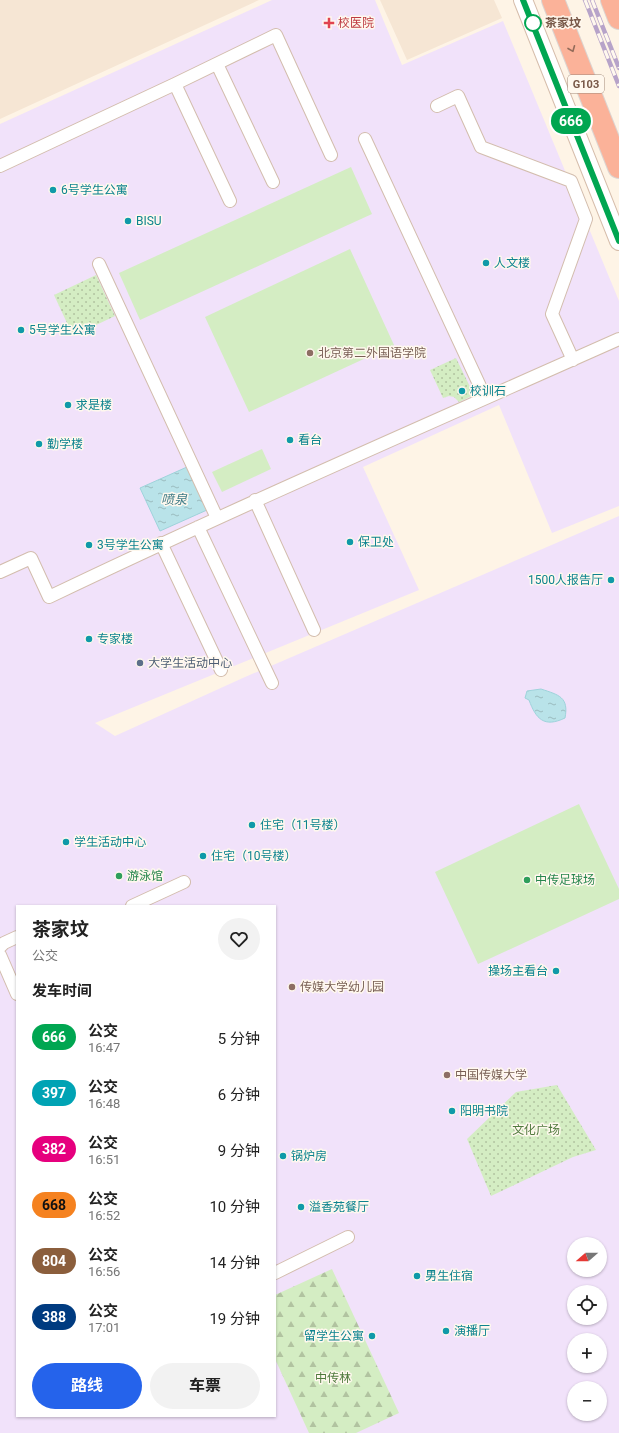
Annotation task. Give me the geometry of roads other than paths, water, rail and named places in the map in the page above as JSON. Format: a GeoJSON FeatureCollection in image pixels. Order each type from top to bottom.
{"type":"FeatureCollection","features":[{"type":"Feature","properties":{"kind":"highway","name":"G103"},"geometry":{"type":"LineString","coordinates":[[553,0],[619,167]]}},
{"type":"Feature","properties":{"kind":"highway"},"geometry":{"type":"LineString","coordinates":[[612,0],[619,18]]}},
{"type":"Feature","properties":{"kind":"main road"},"geometry":{"type":"LineString","coordinates":[[524,0],[619,241]]}},
{"type":"Feature","properties":{"kind":"street"},"geometry":{"type":"LineString","coordinates":[[0,166],[276,35],[331,156]]}},
{"type":"Feature","properties":{"kind":"street"},"geometry":{"type":"LineString","coordinates":[[217,64],[273,182]]}},
{"type":"Feature","properties":{"kind":"street"},"geometry":{"type":"LineString","coordinates":[[175,84],[230,201]]}},
{"type":"Feature","properties":{"kind":"street"},"geometry":{"type":"LineString","coordinates":[[437,106],[458,96],[481,147],[571,181],[586,219],[552,314],[572,360]]}},
{"type":"Feature","properties":{"kind":"street"},"geometry":{"type":"LineString","coordinates":[[365,139],[486,397]]}},
{"type":"Feature","properties":{"kind":"street"},"geometry":{"type":"LineString","coordinates":[[99,264],[217,518]]}},
{"type":"Feature","properties":{"kind":"street"},"geometry":{"type":"LineString","coordinates":[[0,572],[31,558],[49,597],[255,500],[619,339]]}},
{"type":"Feature","properties":{"kind":"street"},"geometry":{"type":"LineString","coordinates":[[255,500],[314,630]]}},
{"type":"Feature","properties":{"kind":"street"},"geometry":{"type":"LineString","coordinates":[[198,527],[272,683]]}},
{"type":"Feature","properties":{"kind":"street"},"geometry":{"type":"LineString","coordinates":[[162,543],[221,670]]}},
{"type":"Feature","properties":{"kind":"street"},"geometry":{"type":"LineString","coordinates":[[134,905],[184,882]]}},
{"type":"Feature","properties":{"kind":"street"},"geometry":{"type":"LineString","coordinates":[[0,947],[4,943],[16,937]]}},
{"type":"Feature","properties":{"kind":"street"},"geometry":{"type":"LineString","coordinates":[[0,955],[16,992]]}},
{"type":"Feature","properties":{"kind":"street"},"geometry":{"type":"LineString","coordinates":[[276,1272],[348,1238]]}},
{"type":"Feature","properties":{"kind":"water","name":"喷泉"},"geometry":{"type":"Polygon","coordinates":[[[187,467],[207,510],[160,531],[140,488],[187,467]]]}},
{"type":"Feature","properties":{"kind":"water"},"geometry":{"type":"Polygon","coordinates":[[[541,689],[558,695],[564,701],[566,711],[565,718],[558,721],[546,722],[538,717],[529,700],[525,698],[527,691],[541,689]]]}},
{"type":"Feature","properties":{"kind":"railway"},"geometry":{"type":"LineString","coordinates":[[585,0],[619,86]]}},
{"type":"Feature","properties":{"kind":"railway"},"geometry":{"type":"LineString","coordinates":[[592,0],[619,68]]}},
{"type":"Feature","properties":{"kind":"place","name":"校医院"},"geometry":{"type":"Point","coordinates":[329,23]}},
{"type":"Feature","properties":{"kind":"place","name":"茶家坟"},"geometry":{"type":"Point","coordinates":[533,23]}},
{"type":"Feature","properties":{"kind":"place","name":"6号学生公寓"},"geometry":{"type":"Point","coordinates":[53,190]}},
{"type":"Feature","properties":{"kind":"place","name":"BISU"},"geometry":{"type":"Point","coordinates":[128,221]}},
{"type":"Feature","properties":{"kind":"place","name":"人文楼"},"geometry":{"type":"Point","coordinates":[486,263]}},
{"type":"Feature","properties":{"kind":"place","name":"5号学生公寓"},"geometry":{"type":"Point","coordinates":[21,330]}},
{"type":"Feature","properties":{"kind":"place","name":"北京第二外国语学院"},"geometry":{"type":"Point","coordinates":[310,353]}},
{"type":"Feature","properties":{"kind":"place","name":"校训石"},"geometry":{"type":"Point","coordinates":[462,391]}},
{"type":"Feature","properties":{"kind":"place","name":"求是楼"},"geometry":{"type":"Point","coordinates":[68,405]}},
{"type":"Feature","properties":{"kind":"place","name":"看台"},"geometry":{"type":"Point","coordinates":[290,440]}},
{"type":"Feature","properties":{"kind":"place","name":"勤学楼"},"geometry":{"type":"Point","coordinates":[39,444]}},
{"type":"Feature","properties":{"kind":"place","name":"保卫处"},"geometry":{"type":"Point","coordinates":[350,542]}},
{"type":"Feature","properties":{"kind":"place","name":"3号学生公寓"},"geometry":{"type":"Point","coordinates":[89,545]}},
{"type":"Feature","properties":{"kind":"place","name":"1500人报告厅"},"geometry":{"type":"Point","coordinates":[611,580]}},
{"type":"Feature","properties":{"kind":"place","name":"专家楼"},"geometry":{"type":"Point","coordinates":[89,639]}},
{"type":"Feature","properties":{"kind":"place","name":"大学生活动中心"},"geometry":{"type":"Point","coordinates":[140,663]}},
{"type":"Feature","properties":{"kind":"place","name":"住宅（11号楼）"},"geometry":{"type":"Point","coordinates":[252,825]}},
{"type":"Feature","properties":{"kind":"place","name":"学生活动中心"},"geometry":{"type":"Point","coordinates":[66,842]}},
{"type":"Feature","properties":{"kind":"place","name":"住宅（10号楼）"},"geometry":{"type":"Point","coordinates":[203,856]}},
{"type":"Feature","properties":{"kind":"place","name":"游泳馆"},"geometry":{"type":"Point","coordinates":[119,876]}},
{"type":"Feature","properties":{"kind":"place","name":"中传足球场"},"geometry":{"type":"Point","coordinates":[527,880]}},
{"type":"Feature","properties":{"kind":"place","name":"操场主看台"},"geometry":{"type":"Point","coordinates":[556,971]}},
{"type":"Feature","properties":{"kind":"place","name":"传媒大学幼儿园"},"geometry":{"type":"Point","coordinates":[292,987]}},
{"type":"Feature","properties":{"kind":"place","name":"中国传媒大学"},"geometry":{"type":"Point","coordinates":[447,1075]}},
{"type":"Feature","properties":{"kind":"place","name":"阳明书院"},"geometry":{"type":"Point","coordinates":[452,1111]}},
{"type":"Feature","properties":{"kind":"place","name":"锅炉房"},"geometry":{"type":"Point","coordinates":[283,1156]}},
{"type":"Feature","properties":{"kind":"place","name":"溢香苑餐厅"},"geometry":{"type":"Point","coordinates":[301,1207]}},
{"type":"Feature","properties":{"kind":"place","name":"男生住宿"},"geometry":{"type":"Point","coordinates":[417,1276]}},
{"type":"Feature","properties":{"kind":"place","name":"演播厅"},"geometry":{"type":"Point","coordinates":[446,1331]}},
{"type":"Feature","properties":{"kind":"place","name":"留学生公寓"},"geometry":{"type":"Point","coordinates":[372,1336]}},
{"type":"Feature","properties":{"kind":"park label","name":"文化广场"},"geometry":{"type":"Point","coordinates":[536,1130]}},
{"type":"Feature","properties":{"kind":"park label","name":"中传林"},"geometry":{"type":"Point","coordinates":[333,1378]}}]}
